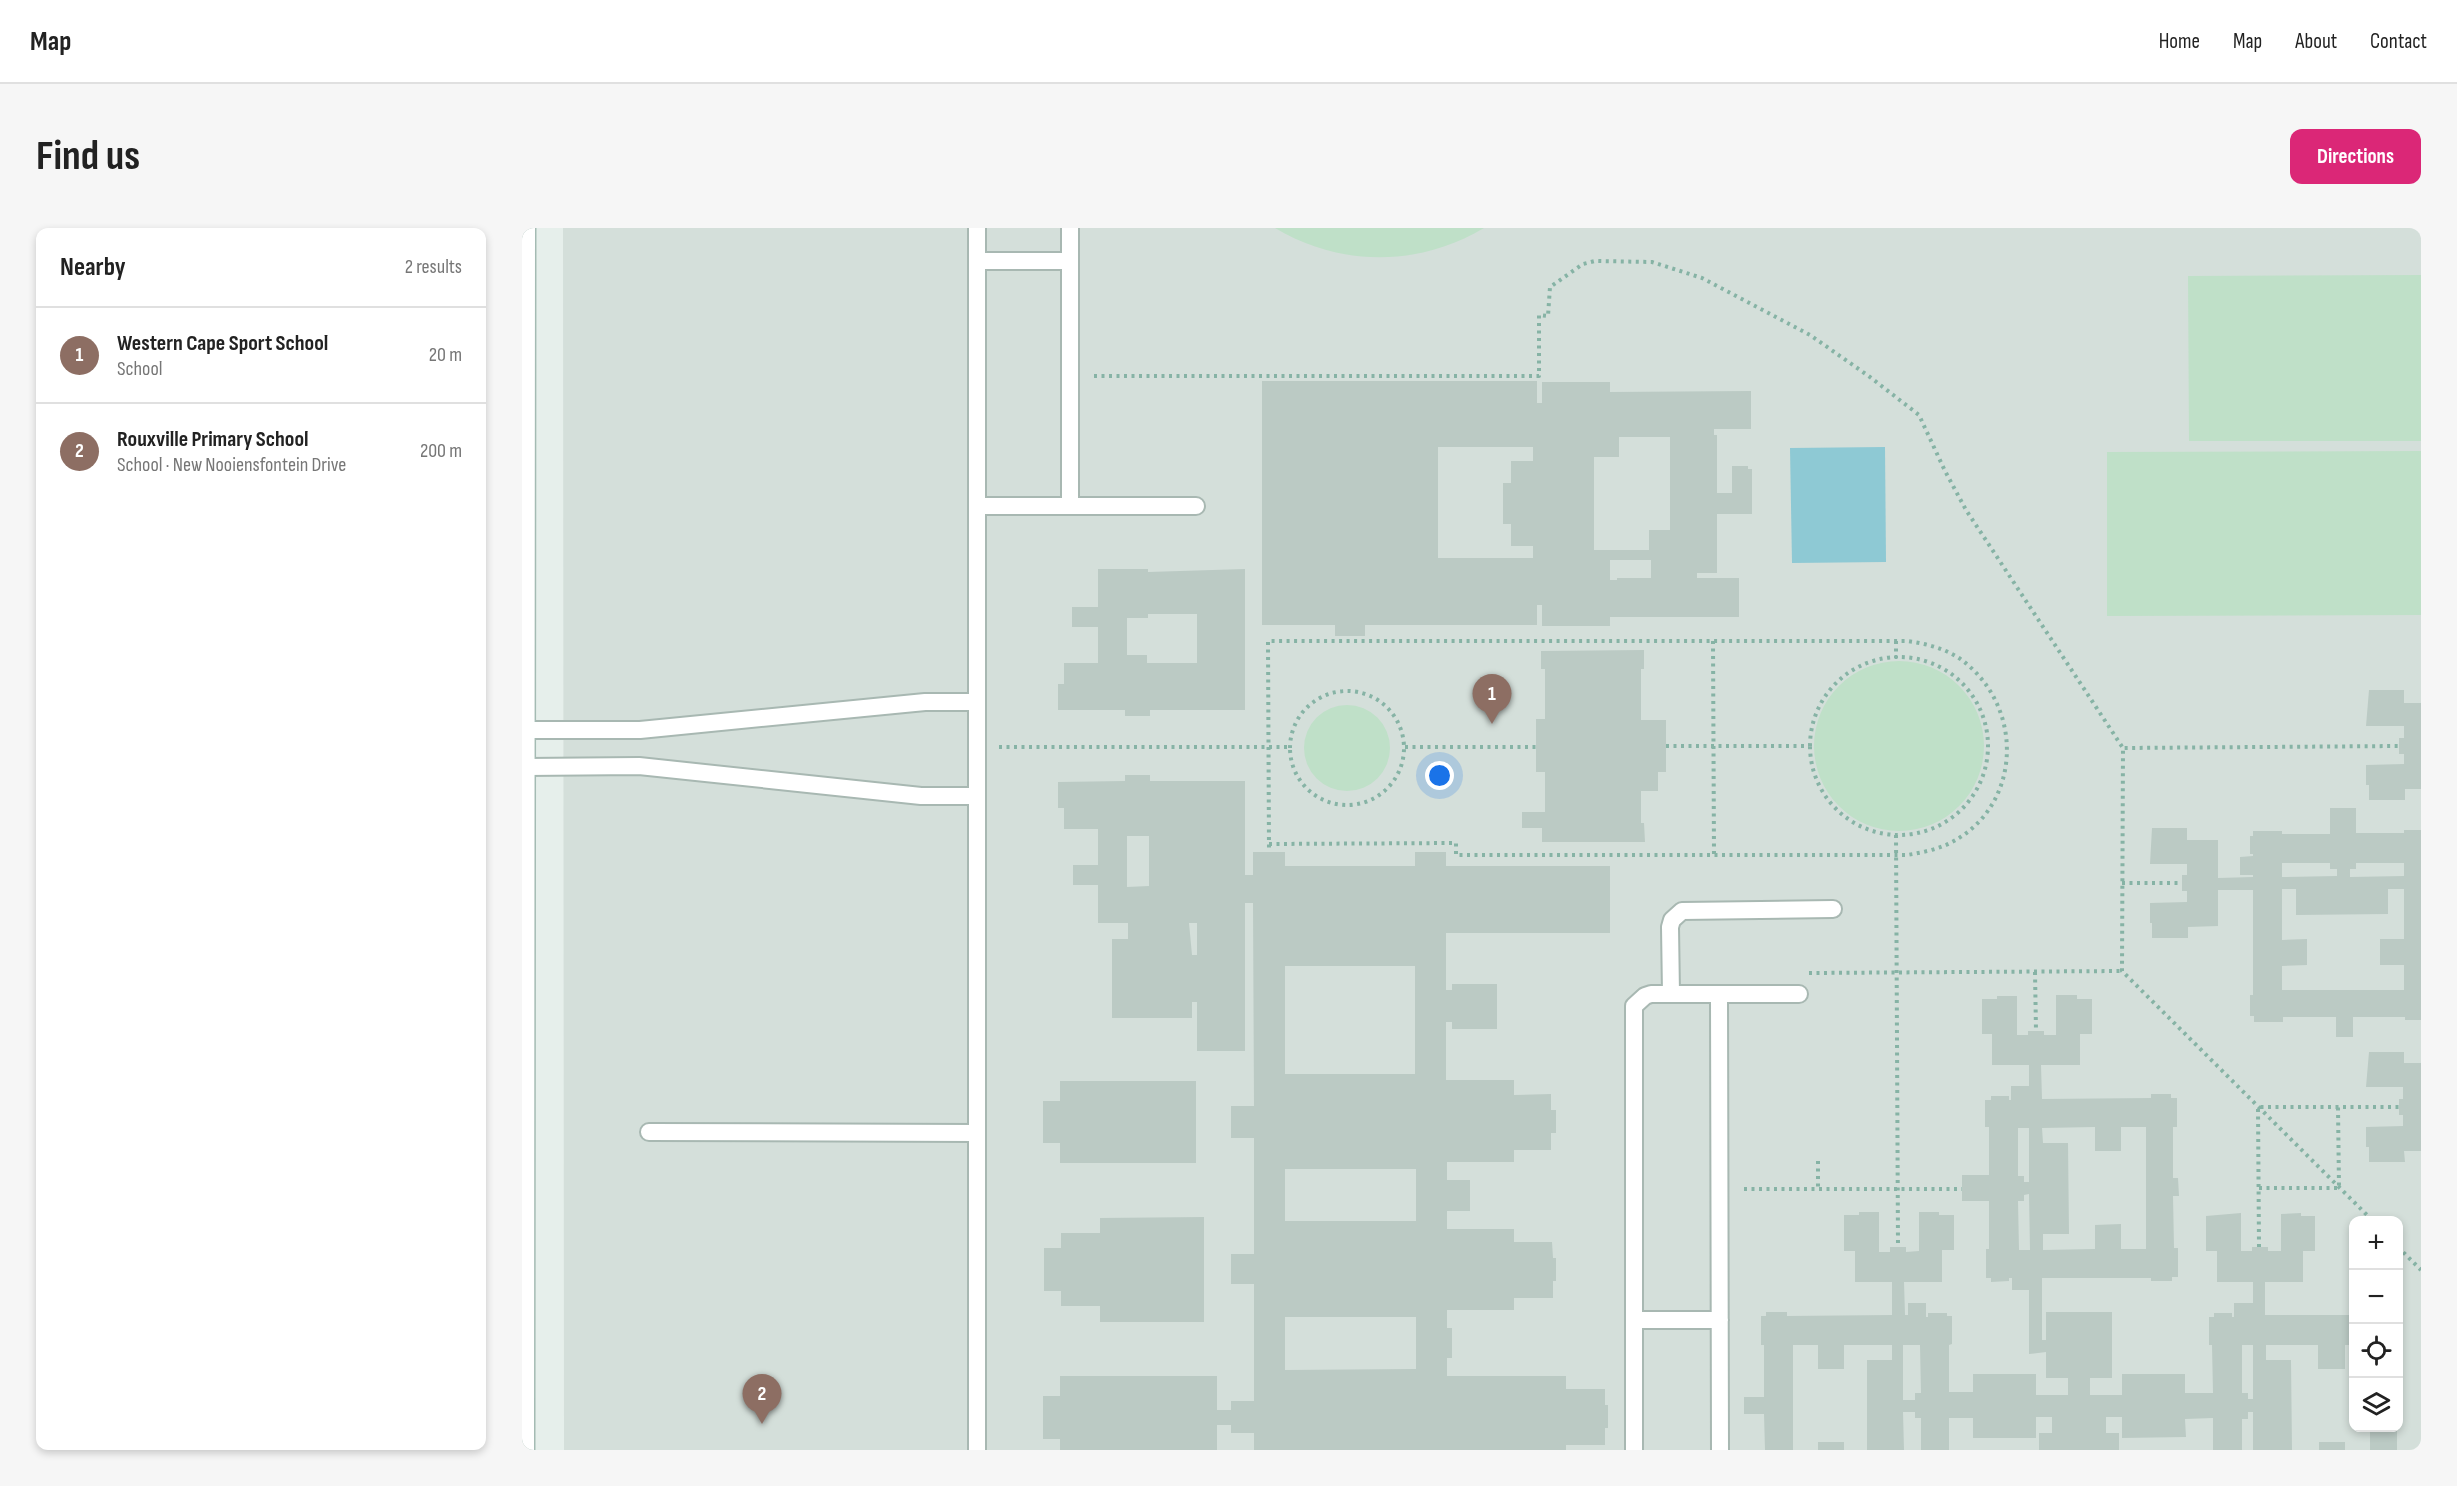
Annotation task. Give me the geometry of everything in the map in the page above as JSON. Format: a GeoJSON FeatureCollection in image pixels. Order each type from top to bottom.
{"type":"FeatureCollection","features":[{"type":"Feature","properties":{"kind":"street"},"geometry":{"type":"LineString","coordinates":[[525,1450],[526,228]]}},
{"type":"Feature","properties":{"kind":"lane"},"geometry":{"type":"LineString","coordinates":[[977,228],[977,1450]]}},
{"type":"Feature","properties":{"kind":"lane"},"geometry":{"type":"LineString","coordinates":[[1070,228],[1070,506]]}},
{"type":"Feature","properties":{"kind":"lane"},"geometry":{"type":"LineString","coordinates":[[977,261],[1070,261]]}},
{"type":"Feature","properties":{"kind":"lane"},"geometry":{"type":"LineString","coordinates":[[977,506],[1196,506]]}},
{"type":"Feature","properties":{"kind":"lane"},"geometry":{"type":"LineString","coordinates":[[526,730],[640,730],[925,702],[977,702]]}},
{"type":"Feature","properties":{"kind":"lane"},"geometry":{"type":"LineString","coordinates":[[526,767],[639,766],[921,796],[977,796]]}},
{"type":"Feature","properties":{"kind":"lane"},"geometry":{"type":"LineString","coordinates":[[1671,994],[1670,927],[1672,920],[1682,911],[1833,909]]}},
{"type":"Feature","properties":{"kind":"lane"},"geometry":{"type":"LineString","coordinates":[[1634,1450],[1634,1006],[1645,996],[1671,994],[1799,994]]}},
{"type":"Feature","properties":{"kind":"lane"},"geometry":{"type":"LineString","coordinates":[[1719,994],[1720,1450]]}},
{"type":"Feature","properties":{"kind":"lane"},"geometry":{"type":"LineString","coordinates":[[649,1132],[977,1133]]}},
{"type":"Feature","properties":{"kind":"lane"},"geometry":{"type":"LineString","coordinates":[[1634,1320],[1720,1320]]}},
{"type":"Feature","properties":{"kind":"path"},"geometry":{"type":"LineString","coordinates":[[1070,376],[1539,376],[1539,315],[1548,316],[1550,287],[1583,264],[1595,261],[1652,262],[1702,278],[1810,336],[1870,377],[1919,415],[1966,510],[2123,748],[2122,971],[2367,1216]]}},
{"type":"Feature","properties":{"kind":"path"},"geometry":{"type":"LineString","coordinates":[[1269,844],[1456,843],[1456,855],[1896,855],[1928,851],[1948,844],[1981,819],[2002,783],[2007,762],[2008,741],[2004,719],[1996,699],[1984,680],[1968,664],[1950,652],[1929,644],[1896,641],[1268,641],[1269,852]]}},
{"type":"Feature","properties":{"kind":"path"},"geometry":{"type":"LineString","coordinates":[[1713,641],[1714,855]]}},
{"type":"Feature","properties":{"kind":"path"},"geometry":{"type":"LineString","coordinates":[[1896,641],[1896,658]]}},
{"type":"Feature","properties":{"kind":"path"},"geometry":{"type":"LineString","coordinates":[[1884,658],[1896,658],[1925,661],[1945,669],[1961,682],[1974,697],[1984,716],[1988,736],[1988,757],[1983,778],[1974,796],[1960,812],[1944,824],[1924,832],[1896,836],[1863,828],[1845,818],[1830,804],[1818,786],[1811,766],[1809,746],[1812,726],[1819,706],[1830,689],[1846,674],[1864,664],[1884,658]]}},
{"type":"Feature","properties":{"kind":"path"},"geometry":{"type":"LineString","coordinates":[[1339,691],[1355,691],[1371,696],[1385,705],[1395,716],[1402,731],[1405,747],[1403,763],[1396,779],[1386,791],[1372,800],[1356,805],[1339,805],[1323,800],[1309,791],[1299,779],[1292,763],[1290,747],[1293,731],[1305,710],[1324,696],[1339,691]]}},
{"type":"Feature","properties":{"kind":"path"},"geometry":{"type":"LineString","coordinates":[[1665,746],[1809,746]]}},
{"type":"Feature","properties":{"kind":"path"},"geometry":{"type":"LineString","coordinates":[[2123,748],[2399,746]]}},
{"type":"Feature","properties":{"kind":"path"},"geometry":{"type":"LineString","coordinates":[[977,747],[1290,747]]}},
{"type":"Feature","properties":{"kind":"path"},"geometry":{"type":"LineString","coordinates":[[1405,747],[1536,747]]}},
{"type":"Feature","properties":{"kind":"path"},"geometry":{"type":"LineString","coordinates":[[1896,836],[1898,1247]]}},
{"type":"Feature","properties":{"kind":"path"},"geometry":{"type":"LineString","coordinates":[[2122,883],[2182,883]]}},
{"type":"Feature","properties":{"kind":"path"},"geometry":{"type":"LineString","coordinates":[[1802,973],[2122,971]]}},
{"type":"Feature","properties":{"kind":"path"},"geometry":{"type":"LineString","coordinates":[[2035,972],[2036,1031]]}},
{"type":"Feature","properties":{"kind":"path"},"geometry":{"type":"LineString","coordinates":[[2258,1107],[2399,1107]]}},
{"type":"Feature","properties":{"kind":"path"},"geometry":{"type":"LineString","coordinates":[[2258,1107],[2259,1247]]}},
{"type":"Feature","properties":{"kind":"path"},"geometry":{"type":"LineString","coordinates":[[2338,1107],[2339,1188]]}},
{"type":"Feature","properties":{"kind":"path"},"geometry":{"type":"LineString","coordinates":[[1818,1161],[1818,1189]]}},
{"type":"Feature","properties":{"kind":"path"},"geometry":{"type":"LineString","coordinates":[[2259,1188],[2339,1188]]}},
{"type":"Feature","properties":{"kind":"path"},"geometry":{"type":"LineString","coordinates":[[1719,1189],[1962,1189]]}},
{"type":"Feature","properties":{"kind":"path"},"geometry":{"type":"LineString","coordinates":[[2403,1252],[2421,1270]]}},
{"type":"Feature","properties":{"kind":"shaded area"},"geometry":{"type":"Polygon","coordinates":[[[563,228],[2421,228],[2421,1450],[564,1450],[563,228]]]}},
{"type":"Feature","properties":{"kind":"green space"},"geometry":{"type":"Polygon","coordinates":[[[1275,228],[1484,228],[1459,241],[1433,250],[1380,257],[1326,250],[1300,241],[1275,228]]]}},
{"type":"Feature","properties":{"kind":"green space"},"geometry":{"type":"Polygon","coordinates":[[[2421,275],[2421,441],[2189,441],[2188,276],[2421,275]]]}},
{"type":"Feature","properties":{"kind":"green space"},"geometry":{"type":"Polygon","coordinates":[[[2421,451],[2421,615],[2107,616],[2107,452],[2421,451]]]}},
{"type":"Feature","properties":{"kind":"green space"},"geometry":{"type":"Polygon","coordinates":[[[1899,661],[1931,668],[1959,686],[1977,714],[1984,746],[1977,778],[1959,806],[1931,824],[1899,831],[1867,824],[1839,806],[1821,778],[1814,746],[1821,714],[1839,686],[1867,668],[1899,661]]]}},
{"type":"Feature","properties":{"kind":"green space"},"geometry":{"type":"Polygon","coordinates":[[[1347,705],[1364,708],[1383,724],[1387,731],[1390,748],[1387,765],[1371,784],[1364,788],[1347,791],[1330,788],[1311,772],[1307,765],[1304,748],[1307,731],[1323,712],[1330,708],[1347,705]]]}},
{"type":"Feature","properties":{"kind":"water"},"geometry":{"type":"Polygon","coordinates":[[[1885,447],[1886,562],[1792,563],[1790,448],[1885,447]]]}},
{"type":"Feature","properties":{"kind":"building"},"geometry":{"type":"Polygon","coordinates":[[[1262,381],[1537,381],[1537,403],[1542,403],[1542,382],[1610,382],[1610,392],[1751,391],[1751,429],[1714,429],[1714,435],[1717,435],[1717,493],[1732,493],[1732,466],[1748,466],[1748,469],[1752,469],[1752,514],[1717,514],[1717,573],[1697,573],[1697,578],[1739,578],[1739,617],[1610,617],[1610,626],[1542,626],[1542,605],[1537,605],[1537,625],[1365,625],[1365,636],[1335,636],[1335,625],[1262,625],[1262,381]],[[1619,437],[1619,457],[1594,457],[1594,550],[1649,550],[1649,530],[1670,530],[1670,437],[1619,437]],[[1438,447],[1438,558],[1533,558],[1533,546],[1511,546],[1511,524],[1503,524],[1503,483],[1511,483],[1511,461],[1533,461],[1533,447],[1438,447]],[[1610,560],[1610,580],[1651,578],[1651,560],[1610,560]]]}},
{"type":"Feature","properties":{"kind":"building"},"geometry":{"type":"Polygon","coordinates":[[[1098,569],[1148,569],[1148,572],[1245,569],[1245,710],[1150,710],[1150,716],[1125,716],[1125,710],[1058,710],[1058,684],[1064,684],[1064,663],[1098,663],[1098,627],[1072,627],[1072,607],[1098,607],[1098,569]],[[1148,614],[1148,618],[1127,618],[1127,655],[1147,655],[1147,663],[1197,663],[1197,614],[1148,614]]]}},
{"type":"Feature","properties":{"kind":"building"},"geometry":{"type":"Polygon","coordinates":[[[1644,650],[1644,669],[1641,669],[1641,720],[1666,720],[1666,772],[1658,772],[1658,791],[1641,791],[1641,823],[1644,823],[1645,842],[1542,842],[1542,828],[1522,828],[1522,812],[1545,812],[1545,772],[1536,772],[1536,719],[1545,719],[1545,669],[1541,669],[1541,651],[1644,650]]]}},
{"type":"Feature","properties":{"kind":"building"},"geometry":{"type":"Polygon","coordinates":[[[2369,690],[2404,690],[2404,703],[2421,703],[2421,789],[2405,789],[2405,800],[2369,800],[2366,765],[2404,764],[2404,754],[2399,754],[2399,738],[2404,738],[2404,726],[2366,726],[2369,690]]]}},
{"type":"Feature","properties":{"kind":"building"},"geometry":{"type":"Polygon","coordinates":[[[1125,775],[1150,775],[1150,781],[1245,781],[1245,875],[1253,875],[1253,852],[1285,852],[1285,866],[1415,866],[1415,852],[1446,852],[1446,866],[1610,866],[1610,933],[1446,933],[1446,990],[1452,990],[1452,984],[1497,984],[1497,1029],[1452,1029],[1452,1022],[1446,1022],[1446,1080],[1514,1080],[1514,1095],[1551,1094],[1551,1110],[1556,1110],[1556,1133],[1551,1133],[1551,1150],[1514,1150],[1514,1162],[1447,1162],[1447,1180],[1470,1180],[1470,1211],[1447,1211],[1447,1229],[1514,1229],[1514,1242],[1552,1242],[1553,1258],[1556,1258],[1556,1281],[1553,1281],[1553,1298],[1514,1298],[1514,1310],[1447,1310],[1447,1328],[1452,1328],[1452,1358],[1447,1358],[1447,1376],[1566,1376],[1566,1389],[1605,1389],[1608,1428],[1605,1428],[1605,1445],[1566,1445],[1566,1450],[1254,1450],[1254,1433],[1231,1433],[1231,1425],[1217,1425],[1217,1450],[1060,1450],[1060,1439],[1043,1439],[1043,1396],[1060,1396],[1060,1376],[1217,1376],[1217,1410],[1231,1410],[1231,1401],[1254,1401],[1254,1284],[1231,1284],[1231,1254],[1254,1254],[1254,1138],[1231,1138],[1231,1106],[1254,1106],[1253,903],[1245,903],[1245,1051],[1197,1051],[1197,1002],[1192,1002],[1192,1018],[1112,1018],[1112,939],[1128,939],[1128,923],[1098,923],[1098,885],[1073,885],[1073,865],[1098,865],[1098,829],[1064,829],[1064,808],[1058,808],[1058,782],[1125,781],[1125,775]],[[1127,836],[1127,887],[1149,886],[1149,836],[1127,836]],[[1189,923],[1192,955],[1197,955],[1197,923],[1189,923]],[[1285,966],[1285,1074],[1415,1074],[1415,966],[1285,966]],[[1285,1169],[1285,1221],[1416,1221],[1416,1169],[1285,1169]],[[1285,1317],[1285,1370],[1416,1369],[1416,1317],[1285,1317]]]}},
{"type":"Feature","properties":{"kind":"building"},"geometry":{"type":"Polygon","coordinates":[[[2330,808],[2356,808],[2356,833],[2404,833],[2404,830],[2421,830],[2421,1020],[2405,1020],[2405,1017],[2353,1017],[2353,1037],[2336,1037],[2336,1017],[2283,1017],[2283,1022],[2254,1022],[2254,1016],[2250,1016],[2250,995],[2253,995],[2253,890],[2218,890],[2218,926],[2188,927],[2188,938],[2152,938],[2150,903],[2187,902],[2187,891],[2182,891],[2182,875],[2187,875],[2187,864],[2150,864],[2152,828],[2187,828],[2187,840],[2218,840],[2218,878],[2253,877],[2253,875],[2240,875],[2240,857],[2253,856],[2250,854],[2250,836],[2253,836],[2253,831],[2282,831],[2282,834],[2330,834],[2330,808]],[[2282,863],[2282,877],[2337,876],[2337,869],[2330,869],[2330,863],[2282,863]],[[2356,863],[2356,869],[2350,869],[2350,877],[2404,876],[2404,863],[2356,863]],[[2282,889],[2282,940],[2307,939],[2307,965],[2282,966],[2282,990],[2404,990],[2404,965],[2380,965],[2380,939],[2404,939],[2404,889],[2388,889],[2388,914],[2296,915],[2296,889],[2282,889]]]}},
{"type":"Feature","properties":{"kind":"building"},"geometry":{"type":"Polygon","coordinates":[[[2056,995],[2077,995],[2077,999],[2092,999],[2092,1034],[2080,1034],[2080,1065],[2041,1065],[2042,1099],[2151,1098],[2151,1094],[2171,1094],[2171,1098],[2177,1098],[2177,1127],[2173,1127],[2173,1178],[2178,1178],[2179,1196],[2173,1196],[2174,1248],[2178,1248],[2178,1277],[2172,1277],[2172,1281],[2151,1281],[2151,1278],[2042,1278],[2042,1340],[2046,1340],[2046,1312],[2112,1312],[2112,1378],[2090,1378],[2090,1395],[2122,1395],[2122,1374],[2185,1374],[2185,1393],[2213,1393],[2209,1317],[2214,1317],[2214,1313],[2232,1313],[2234,1317],[2234,1303],[2253,1303],[2253,1282],[2217,1282],[2217,1251],[2206,1251],[2206,1216],[2241,1213],[2241,1251],[2252,1251],[2252,1247],[2268,1247],[2268,1251],[2281,1251],[2281,1214],[2301,1213],[2301,1216],[2315,1216],[2315,1251],[2303,1251],[2303,1282],[2265,1282],[2265,1315],[2349,1315],[2349,1345],[2345,1345],[2345,1369],[2318,1369],[2318,1345],[2266,1345],[2266,1360],[2291,1360],[2292,1450],[2253,1450],[2253,1412],[2248,1412],[2248,1419],[2242,1419],[2242,1450],[2213,1450],[2213,1418],[2185,1419],[2186,1437],[2122,1438],[2122,1417],[2106,1417],[2106,1433],[2119,1433],[2119,1450],[2039,1450],[2039,1433],[2052,1433],[2052,1417],[2036,1417],[2036,1438],[1973,1438],[1973,1418],[1949,1418],[1949,1450],[1921,1450],[1921,1418],[1915,1418],[1915,1412],[1903,1412],[1904,1450],[1867,1450],[1867,1360],[1892,1360],[1892,1345],[1844,1345],[1844,1369],[1818,1369],[1818,1345],[1793,1345],[1793,1450],[1765,1450],[1764,1414],[1744,1414],[1744,1397],[1764,1397],[1764,1345],[1761,1345],[1761,1316],[1766,1316],[1766,1312],[1787,1312],[1787,1316],[1892,1315],[1892,1282],[1855,1282],[1855,1251],[1844,1251],[1844,1215],[1859,1215],[1859,1212],[1879,1212],[1879,1252],[1890,1252],[1890,1247],[1906,1247],[1906,1252],[1919,1251],[1919,1212],[1954,1215],[1954,1250],[1942,1250],[1942,1282],[1904,1282],[1905,1315],[1908,1315],[1908,1303],[1926,1303],[1926,1317],[1928,1313],[1947,1313],[1947,1316],[1952,1316],[1952,1344],[1949,1345],[1949,1392],[1973,1392],[1973,1374],[2036,1374],[2036,1395],[2068,1395],[2068,1378],[2046,1378],[2046,1352],[2029,1354],[2029,1290],[2012,1290],[2012,1278],[2009,1278],[2009,1281],[1991,1282],[1991,1278],[1986,1278],[1986,1249],[1989,1249],[1989,1201],[1962,1201],[1962,1175],[1989,1175],[1989,1127],[1985,1127],[1985,1100],[1991,1100],[1991,1096],[2009,1096],[2011,1100],[2011,1086],[2029,1086],[2029,1065],[1992,1065],[1992,1034],[1982,1034],[1982,999],[2017,996],[2017,1035],[2028,1035],[2028,1031],[2044,1031],[2044,1035],[2056,1035],[2056,995]],[[2095,1127],[2042,1128],[2043,1143],[2068,1143],[2069,1234],[2043,1234],[2043,1250],[2095,1249],[2095,1225],[2121,1224],[2121,1249],[2146,1249],[2146,1127],[2121,1127],[2121,1151],[2095,1151],[2095,1127]],[[2018,1128],[2018,1176],[2024,1176],[2024,1182],[2029,1182],[2029,1128],[2018,1128]],[[2029,1194],[2024,1195],[2024,1201],[2018,1201],[2019,1250],[2030,1250],[2029,1194]],[[1903,1345],[1903,1400],[1915,1400],[1915,1393],[1921,1393],[1920,1345],[1903,1345]],[[2242,1345],[2242,1393],[2248,1393],[2248,1399],[2253,1399],[2253,1345],[2242,1345]]]}},
{"type":"Feature","properties":{"kind":"building"},"geometry":{"type":"Polygon","coordinates":[[[2369,1052],[2404,1052],[2404,1063],[2421,1063],[2421,1151],[2404,1151],[2405,1162],[2369,1162],[2366,1127],[2403,1126],[2403,1115],[2399,1115],[2399,1099],[2403,1099],[2403,1087],[2366,1087],[2369,1052]]]}},
{"type":"Feature","properties":{"kind":"building"},"geometry":{"type":"Polygon","coordinates":[[[1060,1081],[1196,1081],[1196,1163],[1060,1163],[1060,1143],[1043,1143],[1043,1101],[1060,1101],[1060,1081]]]}},
{"type":"Feature","properties":{"kind":"building"},"geometry":{"type":"Polygon","coordinates":[[[1204,1217],[1204,1322],[1100,1322],[1100,1306],[1061,1306],[1061,1291],[1044,1291],[1044,1248],[1061,1248],[1061,1233],[1100,1233],[1100,1218],[1204,1217]]]}},
{"type":"Feature","properties":{"kind":"building"},"geometry":{"type":"Polygon","coordinates":[[[2370,1432],[2397,1432],[2397,1450],[2370,1450],[2370,1432]]]}},
{"type":"Feature","properties":{"kind":"building"},"geometry":{"type":"Polygon","coordinates":[[[1818,1442],[1844,1442],[1844,1450],[1818,1450],[1818,1442]]]}},
{"type":"Feature","properties":{"kind":"building"},"geometry":{"type":"Polygon","coordinates":[[[2319,1442],[2345,1442],[2345,1450],[2319,1450],[2319,1442]]]}},
{"type":"Feature","properties":{"kind":"place","name":"Western Cape Sport School"},"geometry":{"type":"Point","coordinates":[1492,724]}},
{"type":"Feature","properties":{"kind":"place","name":"Rouxville Primary School"},"geometry":{"type":"Point","coordinates":[762,1424]}}]}
